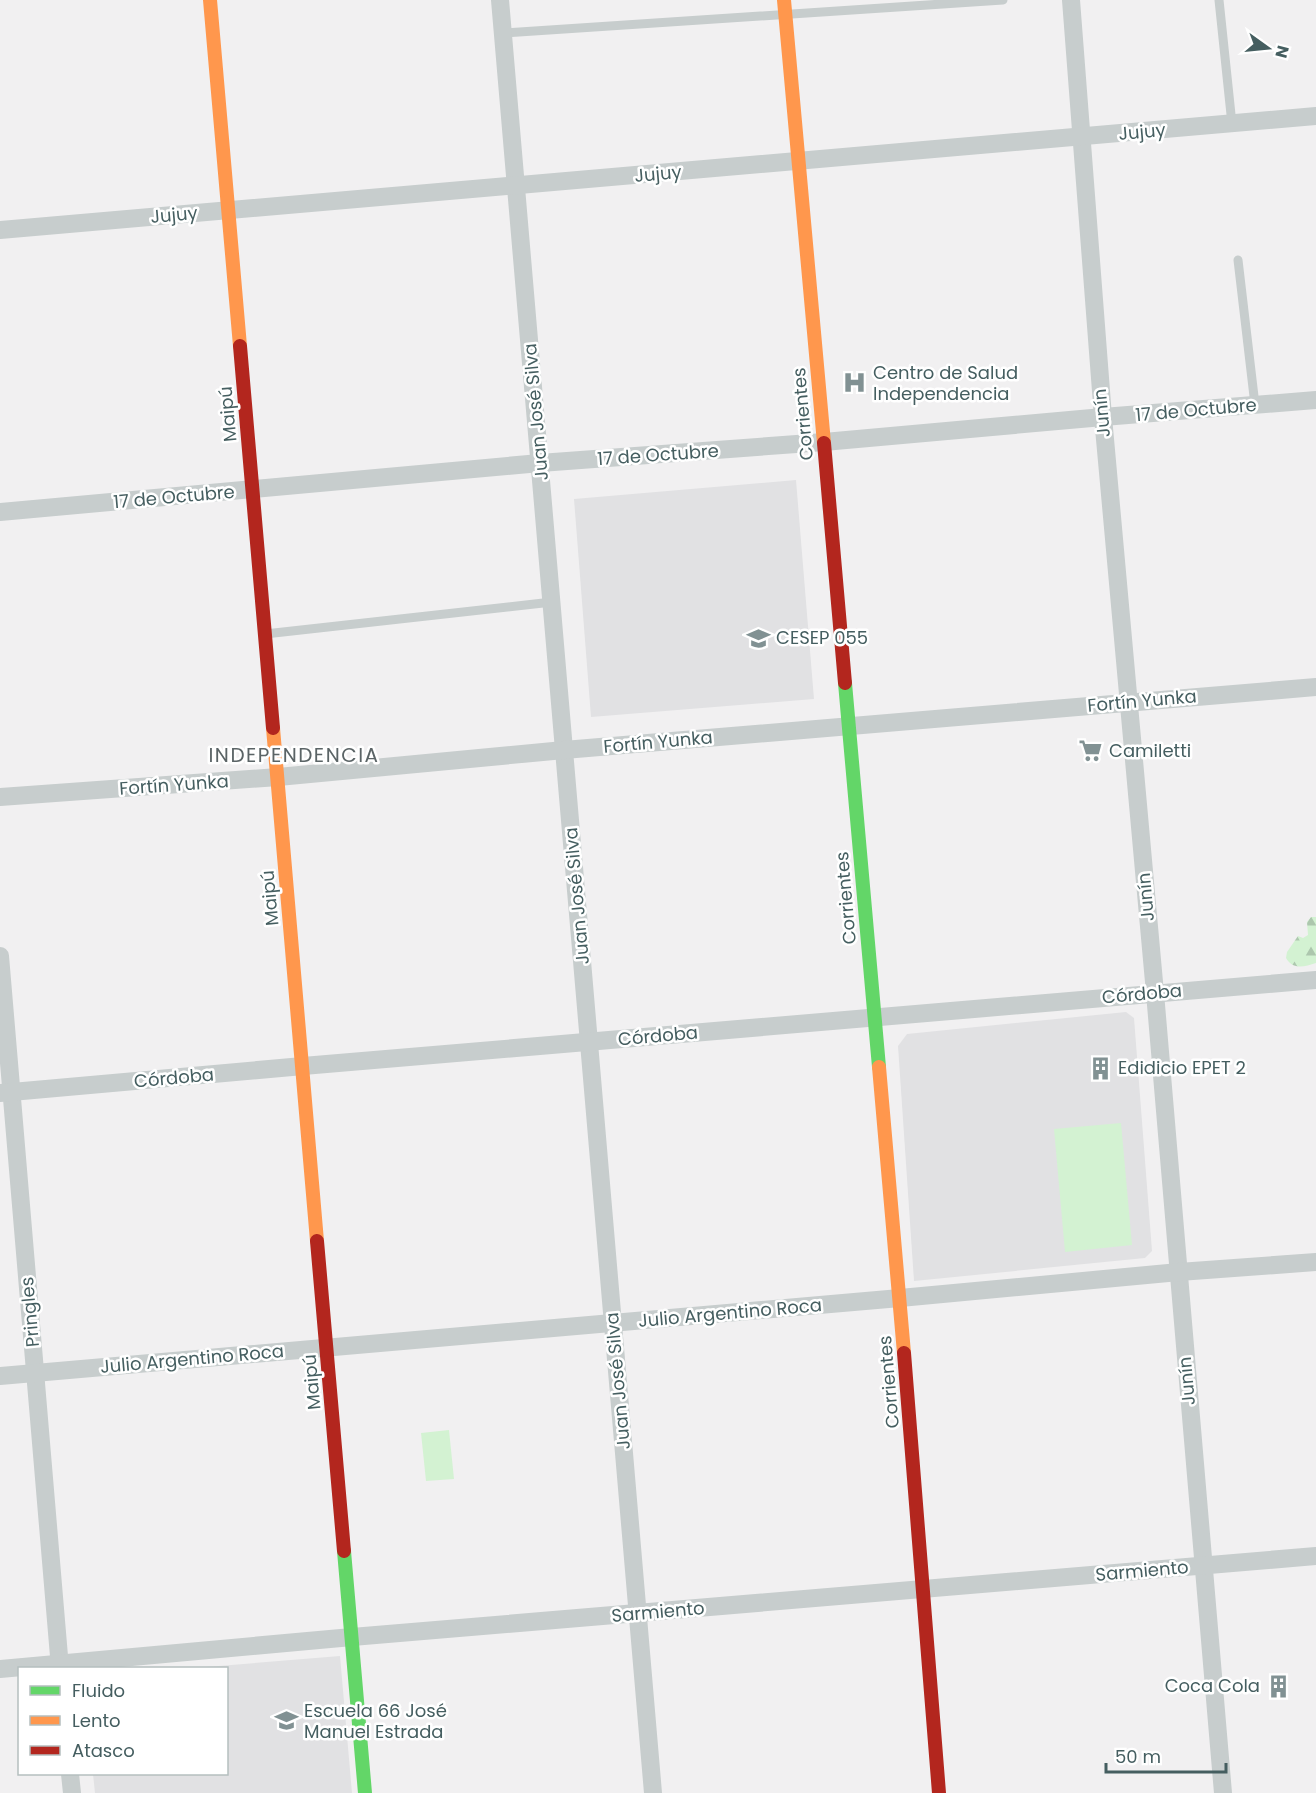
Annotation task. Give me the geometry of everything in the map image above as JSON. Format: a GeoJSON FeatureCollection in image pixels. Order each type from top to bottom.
{"type":"FeatureCollection","features":[{"type":"Feature","properties":{"kind":"street","name":"Maipú"},"geometry":{"type":"LineString","coordinates":[[210,0],[365,1793]]}},
{"type":"Feature","properties":{"kind":"street","name":"Juan José Silva"},"geometry":{"type":"LineString","coordinates":[[500,0],[653,1793]]}},
{"type":"Feature","properties":{"kind":"street","name":"Junín"},"geometry":{"type":"LineString","coordinates":[[1071,0],[1103,417],[1223,1793]]}},
{"type":"Feature","properties":{"kind":"street","name":"Corrientes"},"geometry":{"type":"LineString","coordinates":[[785,7],[900,1298],[939,1793]]}},
{"type":"Feature","properties":{"kind":"street","name":"Jujuy"},"geometry":{"type":"LineString","coordinates":[[0,230],[1316,116]]}},
{"type":"Feature","properties":{"kind":"street","name":"17 de Octubre"},"geometry":{"type":"LineString","coordinates":[[0,512],[540,464],[1316,400]]}},
{"type":"Feature","properties":{"kind":"street","name":"Fortín Yunka"},"geometry":{"type":"LineString","coordinates":[[0,797],[278,777],[564,750],[1316,687]]}},
{"type":"Feature","properties":{"kind":"street","name":"Pringles"},"geometry":{"type":"LineString","coordinates":[[0,956],[6,1093],[35,1373],[60,1666]]}},
{"type":"Feature","properties":{"kind":"street","name":"Córdoba"},"geometry":{"type":"LineString","coordinates":[[6,1093],[1316,980]]}},
{"type":"Feature","properties":{"kind":"street","name":"Julio Argentino Roca"},"geometry":{"type":"LineString","coordinates":[[0,1376],[1179,1272],[1316,1262]]}},
{"type":"Feature","properties":{"kind":"street","name":"Sarmiento"},"geometry":{"type":"LineString","coordinates":[[40,1667],[352,1637],[1316,1556]]}},
{"type":"Feature","properties":{"kind":"street","name":"Sarmiento"},"geometry":{"type":"LineString","coordinates":[[0,1669],[18,1668]]}},
{"type":"Feature","properties":{"kind":"street"},"geometry":{"type":"LineString","coordinates":[[70,1775],[72,1793]]}},
{"type":"Feature","properties":{"kind":"lane"},"geometry":{"type":"LineString","coordinates":[[503,33],[785,7],[1003,0]]}},
{"type":"Feature","properties":{"kind":"lane"},"geometry":{"type":"LineString","coordinates":[[1219,0],[1232,124]]}},
{"type":"Feature","properties":{"kind":"lane"},"geometry":{"type":"LineString","coordinates":[[1238,260],[1255,405]]}},
{"type":"Feature","properties":{"kind":"lane"},"geometry":{"type":"LineString","coordinates":[[265,634],[552,602]]}},
{"type":"Feature","properties":{"kind":"shaded area"},"geometry":{"type":"Polygon","coordinates":[[[796,480],[814,699],[591,717],[574,499],[796,480]]]}},
{"type":"Feature","properties":{"kind":"shaded area"},"geometry":{"type":"Polygon","coordinates":[[[1126,1012],[1134,1018],[1152,1251],[1145,1258],[914,1281],[898,1046],[907,1034],[1126,1012]]]}},
{"type":"Feature","properties":{"kind":"shaded area","name":"Escuela 66 José Manuel Estrada"},"geometry":{"type":"Polygon","coordinates":[[[340,1656],[352,1793],[95,1793],[93,1775],[228,1775],[228,1667],[206,1667],[340,1656]]]}},
{"type":"Feature","properties":{"kind":"green space"},"geometry":{"type":"Polygon","coordinates":[[[1311,917],[1316,917],[1316,963],[1295,966],[1286,958],[1287,952],[1298,936],[1303,938],[1308,935],[1307,922],[1311,917]]]}},
{"type":"Feature","properties":{"kind":"green space"},"geometry":{"type":"Polygon","coordinates":[[[1121,1123],[1132,1245],[1065,1252],[1054,1129],[1121,1123]]]}},
{"type":"Feature","properties":{"kind":"green space"},"geometry":{"type":"Polygon","coordinates":[[[449,1430],[454,1479],[426,1481],[421,1433],[449,1430]]]}},
{"type":"Feature","properties":{"kind":"traffic: fast"},"geometry":{"type":"LineString","coordinates":[[845,683],[879,1067]]}},
{"type":"Feature","properties":{"kind":"traffic: fast"},"geometry":{"type":"LineString","coordinates":[[344,1551],[365,1793]]}},
{"type":"Feature","properties":{"kind":"traffic: slow"},"geometry":{"type":"LineString","coordinates":[[210,0],[240,346]]}},
{"type":"Feature","properties":{"kind":"traffic: slow"},"geometry":{"type":"LineString","coordinates":[[784,0],[824,443]]}},
{"type":"Feature","properties":{"kind":"traffic: slow"},"geometry":{"type":"LineString","coordinates":[[273,728],[317,1241]]}},
{"type":"Feature","properties":{"kind":"traffic: slow"},"geometry":{"type":"LineString","coordinates":[[879,1067],[904,1353]]}},
{"type":"Feature","properties":{"kind":"traffic: jam"},"geometry":{"type":"LineString","coordinates":[[240,346],[273,728]]}},
{"type":"Feature","properties":{"kind":"traffic: jam"},"geometry":{"type":"LineString","coordinates":[[824,443],[845,683]]}},
{"type":"Feature","properties":{"kind":"traffic: jam"},"geometry":{"type":"LineString","coordinates":[[317,1241],[344,1551]]}},
{"type":"Feature","properties":{"kind":"traffic: jam"},"geometry":{"type":"LineString","coordinates":[[904,1353],[939,1793]]}},
{"type":"Feature","properties":{"kind":"place","name":"Centro de Salud Independencia"},"geometry":{"type":"Point","coordinates":[855,383]}},
{"type":"Feature","properties":{"kind":"place","name":"CESEP 055"},"geometry":{"type":"Point","coordinates":[758,638]}},
{"type":"Feature","properties":{"kind":"place","name":"Camiletti"},"geometry":{"type":"Point","coordinates":[1091,751]}},
{"type":"Feature","properties":{"kind":"place","name":"Edidicio EPET 2"},"geometry":{"type":"Point","coordinates":[1100,1068]}},
{"type":"Feature","properties":{"kind":"place","name":"Coca Cola"},"geometry":{"type":"Point","coordinates":[1278,1686]}},
{"type":"Feature","properties":{"kind":"place","name":"Escuela 66 José Manuel Estrada"},"geometry":{"type":"Point","coordinates":[286,1721]}},
{"type":"Feature","properties":{"kind":"district","name":"INDEPENDENCIA"},"geometry":{"type":"Point","coordinates":[294,755]}}]}
